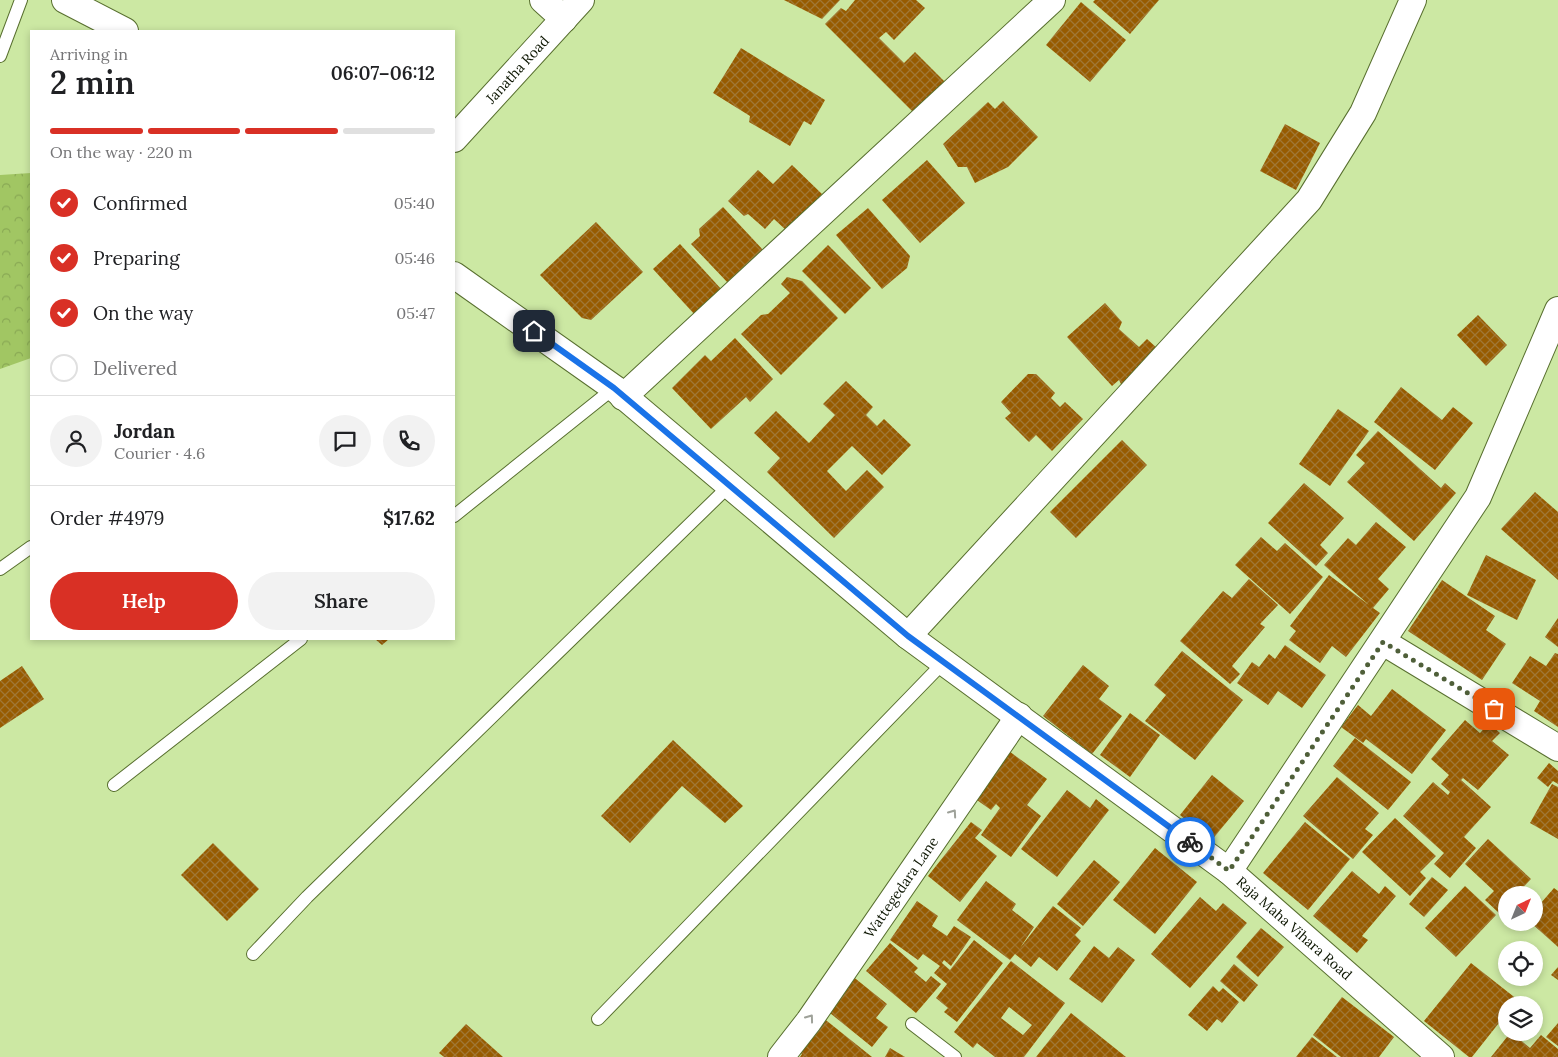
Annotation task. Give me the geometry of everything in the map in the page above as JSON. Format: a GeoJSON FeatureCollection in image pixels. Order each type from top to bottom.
{"type":"FeatureCollection","features":[{"type":"Feature","properties":{"kind":"street"},"geometry":{"type":"LineString","coordinates":[[64,0],[123,30]]}},
{"type":"Feature","properties":{"kind":"street"},"geometry":{"type":"LineString","coordinates":[[542,0],[573,9]]}},
{"type":"Feature","properties":{"kind":"street"},"geometry":{"type":"LineString","coordinates":[[618,392],[1052,0]]}},
{"type":"Feature","properties":{"kind":"street"},"geometry":{"type":"LineString","coordinates":[[908,636],[1309,200],[1363,112],[1413,0]]}},
{"type":"Feature","properties":{"kind":"street","name":"Janatha Road"},"geometry":{"type":"LineString","coordinates":[[455,138],[573,9]]}},
{"type":"Feature","properties":{"kind":"street","name":"Raja Maha Vihara Road"},"geometry":{"type":"LineString","coordinates":[[455,276],[618,392],[908,636],[943,663],[1019,716],[1229,871],[1441,1057]]}},
{"type":"Feature","properties":{"kind":"street"},"geometry":{"type":"LineString","coordinates":[[1229,871],[1478,497],[1558,310]]}},
{"type":"Feature","properties":{"kind":"street"},"geometry":{"type":"LineString","coordinates":[[1383,642],[1558,748]]}},
{"type":"Feature","properties":{"kind":"street","name":"Wattegedara Lane"},"geometry":{"type":"LineString","coordinates":[[781,1057],[809,1021],[1019,716]]}},
{"type":"Feature","properties":{"kind":"lane"},"geometry":{"type":"LineString","coordinates":[[0,56],[21,0]]}},
{"type":"Feature","properties":{"kind":"lane"},"geometry":{"type":"LineString","coordinates":[[455,515],[618,392]]}},
{"type":"Feature","properties":{"kind":"lane"},"geometry":{"type":"LineString","coordinates":[[253,954],[306,897],[730,485]]}},
{"type":"Feature","properties":{"kind":"lane"},"geometry":{"type":"LineString","coordinates":[[0,569],[30,548]]}},
{"type":"Feature","properties":{"kind":"lane"},"geometry":{"type":"LineString","coordinates":[[114,785],[300,640]]}},
{"type":"Feature","properties":{"kind":"lane"},"geometry":{"type":"LineString","coordinates":[[598,1019],[943,663]]}},
{"type":"Feature","properties":{"kind":"lane"},"geometry":{"type":"LineString","coordinates":[[912,1024],[954,1057]]}},
{"type":"Feature","properties":{"kind":"green space"},"geometry":{"type":"Polygon","coordinates":[[[30,173],[30,358],[0,369],[0,175],[30,173]]]}},
{"type":"Feature","properties":{"kind":"building"},"geometry":{"type":"Polygon","coordinates":[[[784,0],[840,0],[822,19],[784,0]]]}},
{"type":"Feature","properties":{"kind":"building"},"geometry":{"type":"Polygon","coordinates":[[[855,0],[916,0],[925,8],[894,40],[886,32],[879,38],[904,63],[915,52],[947,84],[916,115],[825,24],[841,8],[846,11],[855,0]]]}},
{"type":"Feature","properties":{"kind":"building"},"geometry":{"type":"Polygon","coordinates":[[[1095,0],[1159,0],[1130,34],[1093,2],[1095,0]]]}},
{"type":"Feature","properties":{"kind":"building"},"geometry":{"type":"Polygon","coordinates":[[[1081,2],[1126,40],[1090,82],[1046,45],[1081,2]]]}},
{"type":"Feature","properties":{"kind":"building"},"geometry":{"type":"Polygon","coordinates":[[[741,48],[825,100],[811,125],[804,121],[790,146],[749,122],[750,116],[713,93],[741,48]]]}},
{"type":"Feature","properties":{"kind":"building"},"geometry":{"type":"Polygon","coordinates":[[[1003,101],[1038,137],[1008,167],[975,183],[967,167],[958,167],[943,144],[988,102],[995,109],[1003,101]]]}},
{"type":"Feature","properties":{"kind":"building"},"geometry":{"type":"Polygon","coordinates":[[[1285,124],[1320,143],[1296,190],[1260,171],[1285,124]]]}},
{"type":"Feature","properties":{"kind":"building"},"geometry":{"type":"Polygon","coordinates":[[[927,160],[965,203],[920,243],[882,200],[927,160]]]}},
{"type":"Feature","properties":{"kind":"building"},"geometry":{"type":"Polygon","coordinates":[[[792,165],[822,194],[787,231],[774,219],[765,229],[748,214],[744,216],[728,201],[758,170],[773,184],[792,165]]]}},
{"type":"Feature","properties":{"kind":"building"},"geometry":{"type":"Polygon","coordinates":[[[723,207],[764,251],[728,283],[691,244],[700,236],[699,229],[723,207]]]}},
{"type":"Feature","properties":{"kind":"building"},"geometry":{"type":"Polygon","coordinates":[[[868,208],[910,256],[907,268],[882,289],[836,235],[868,208]]]}},
{"type":"Feature","properties":{"kind":"building"},"geometry":{"type":"Polygon","coordinates":[[[596,222],[643,272],[591,320],[582,318],[540,275],[596,222]]]}},
{"type":"Feature","properties":{"kind":"building"},"geometry":{"type":"Polygon","coordinates":[[[680,244],[722,290],[695,315],[653,269],[680,244]]]}},
{"type":"Feature","properties":{"kind":"building"},"geometry":{"type":"Polygon","coordinates":[[[828,245],[871,288],[845,314],[802,271],[828,245]]]}},
{"type":"Feature","properties":{"kind":"building"},"geometry":{"type":"Polygon","coordinates":[[[787,277],[802,281],[838,318],[781,375],[741,334],[761,315],[768,314],[790,293],[781,284],[787,277]]]}},
{"type":"Feature","properties":{"kind":"building"},"geometry":{"type":"Polygon","coordinates":[[[1105,303],[1122,322],[1119,329],[1139,347],[1147,339],[1158,349],[1123,388],[1119,380],[1112,386],[1067,337],[1105,303]]]}},
{"type":"Feature","properties":{"kind":"building"},"geometry":{"type":"Polygon","coordinates":[[[1478,315],[1507,345],[1486,366],[1457,335],[1478,315]]]}},
{"type":"Feature","properties":{"kind":"building"},"geometry":{"type":"Polygon","coordinates":[[[735,338],[773,379],[750,402],[746,397],[711,429],[672,388],[705,355],[711,361],[735,338]]]}},
{"type":"Feature","properties":{"kind":"building"},"geometry":{"type":"Polygon","coordinates":[[[1028,374],[1036,374],[1055,393],[1051,398],[1060,407],[1065,402],[1083,419],[1052,451],[1036,435],[1029,442],[1005,418],[1011,413],[1001,402],[1028,374]]]}},
{"type":"Feature","properties":{"kind":"building"},"geometry":{"type":"Polygon","coordinates":[[[846,381],[873,407],[866,415],[877,426],[884,419],[911,445],[882,475],[852,446],[827,471],[846,491],[867,470],[884,487],[834,538],[767,472],[780,458],[754,433],[776,411],[809,443],[835,415],[823,404],[846,381]]]}},
{"type":"Feature","properties":{"kind":"building"},"geometry":{"type":"Polygon","coordinates":[[[1401,387],[1442,420],[1453,407],[1473,423],[1435,470],[1374,422],[1401,387]]]}},
{"type":"Feature","properties":{"kind":"building"},"geometry":{"type":"Polygon","coordinates":[[[1338,409],[1369,431],[1330,486],[1299,464],[1338,409]]]}},
{"type":"Feature","properties":{"kind":"building"},"geometry":{"type":"Polygon","coordinates":[[[1378,431],[1441,488],[1445,483],[1456,493],[1414,541],[1347,482],[1365,463],[1356,455],[1378,431]]]}},
{"type":"Feature","properties":{"kind":"building"},"geometry":{"type":"Polygon","coordinates":[[[1122,440],[1147,465],[1076,538],[1050,512],[1122,440]]]}},
{"type":"Feature","properties":{"kind":"building"},"geometry":{"type":"Polygon","coordinates":[[[1304,483],[1344,518],[1320,545],[1328,553],[1316,566],[1268,523],[1304,483]]]}},
{"type":"Feature","properties":{"kind":"building"},"geometry":{"type":"Polygon","coordinates":[[[1535,492],[1558,512],[1558,580],[1501,529],[1535,492]]]}},
{"type":"Feature","properties":{"kind":"building"},"geometry":{"type":"Polygon","coordinates":[[[1376,522],[1406,547],[1378,579],[1389,589],[1373,608],[1380,613],[1346,657],[1332,646],[1320,663],[1289,640],[1296,631],[1290,626],[1329,575],[1369,605],[1324,565],[1348,538],[1356,545],[1376,522]]]}},
{"type":"Feature","properties":{"kind":"building"},"geometry":{"type":"Polygon","coordinates":[[[1261,537],[1277,551],[1285,543],[1323,577],[1290,614],[1235,565],[1261,537]]]}},
{"type":"Feature","properties":{"kind":"building"},"geometry":{"type":"Polygon","coordinates":[[[1486,555],[1536,580],[1517,620],[1467,595],[1486,555]]]}},
{"type":"Feature","properties":{"kind":"building"},"geometry":{"type":"Polygon","coordinates":[[[1249,579],[1278,605],[1260,624],[1265,627],[1232,666],[1240,674],[1230,684],[1180,641],[1223,591],[1232,598],[1249,579]]]}},
{"type":"Feature","properties":{"kind":"building"},"geometry":{"type":"Polygon","coordinates":[[[1442,580],[1495,616],[1486,630],[1506,644],[1482,680],[1408,631],[1442,580]]]}},
{"type":"Feature","properties":{"kind":"building"},"geometry":{"type":"Polygon","coordinates":[[[1558,618],[1558,647],[1545,637],[1558,618]]]}},
{"type":"Feature","properties":{"kind":"building"},"geometry":{"type":"Polygon","coordinates":[[[376,640],[388,640],[382,645],[376,640]]]}},
{"type":"Feature","properties":{"kind":"building"},"geometry":{"type":"Polygon","coordinates":[[[1285,645],[1326,675],[1302,708],[1278,691],[1268,705],[1237,683],[1252,662],[1259,667],[1269,654],[1275,659],[1285,645]]]}},
{"type":"Feature","properties":{"kind":"building"},"geometry":{"type":"Polygon","coordinates":[[[1182,651],[1243,700],[1195,760],[1145,721],[1166,695],[1154,685],[1182,651]]]}},
{"type":"Feature","properties":{"kind":"building"},"geometry":{"type":"Polygon","coordinates":[[[1555,653],[1558,654],[1558,727],[1534,711],[1540,701],[1512,683],[1530,656],[1546,666],[1555,653]]]}},
{"type":"Feature","properties":{"kind":"building"},"geometry":{"type":"Polygon","coordinates":[[[1083,665],[1109,686],[1099,699],[1122,716],[1092,754],[1043,716],[1083,665]]]}},
{"type":"Feature","properties":{"kind":"building"},"geometry":{"type":"Polygon","coordinates":[[[22,666],[44,699],[0,728],[0,681],[22,666]]]}},
{"type":"Feature","properties":{"kind":"building"},"geometry":{"type":"Polygon","coordinates":[[[1392,689],[1446,730],[1412,774],[1366,739],[1363,743],[1341,727],[1358,705],[1371,716],[1392,689]]]}},
{"type":"Feature","properties":{"kind":"building"},"geometry":{"type":"Polygon","coordinates":[[[1130,713],[1160,735],[1130,777],[1100,755],[1130,713]]]}},
{"type":"Feature","properties":{"kind":"building"},"geometry":{"type":"Polygon","coordinates":[[[1465,720],[1480,733],[1489,723],[1500,733],[1492,741],[1509,755],[1478,790],[1463,778],[1461,780],[1491,807],[1464,837],[1476,848],[1450,878],[1434,864],[1444,853],[1403,816],[1433,782],[1448,795],[1450,792],[1441,784],[1449,775],[1431,759],[1465,720]]]}},
{"type":"Feature","properties":{"kind":"building"},"geometry":{"type":"Polygon","coordinates":[[[1355,738],[1411,782],[1388,810],[1333,766],[1355,738]]]}},
{"type":"Feature","properties":{"kind":"building"},"geometry":{"type":"Polygon","coordinates":[[[673,740],[743,806],[725,823],[682,786],[630,843],[601,816],[673,740]]]}},
{"type":"Feature","properties":{"kind":"building"},"geometry":{"type":"Polygon","coordinates":[[[1009,751],[1047,779],[1027,805],[1041,816],[1011,857],[981,835],[1000,808],[996,804],[991,810],[974,798],[1009,751]]]}},
{"type":"Feature","properties":{"kind":"building"},"geometry":{"type":"Polygon","coordinates":[[[1549,763],[1558,771],[1558,784],[1553,781],[1548,787],[1537,778],[1549,763]]]}},
{"type":"Feature","properties":{"kind":"building"},"geometry":{"type":"Polygon","coordinates":[[[1212,775],[1244,801],[1211,841],[1180,815],[1212,775]]]}},
{"type":"Feature","properties":{"kind":"building"},"geometry":{"type":"Polygon","coordinates":[[[1337,777],[1379,813],[1365,829],[1373,835],[1353,859],[1303,816],[1337,777]]]}},
{"type":"Feature","properties":{"kind":"building"},"geometry":{"type":"Polygon","coordinates":[[[1552,784],[1558,787],[1558,839],[1530,823],[1552,784]]]}},
{"type":"Feature","properties":{"kind":"building"},"geometry":{"type":"Polygon","coordinates":[[[1067,790],[1090,808],[1096,799],[1109,810],[1057,877],[1021,849],[1067,790]]]}},
{"type":"Feature","properties":{"kind":"building"},"geometry":{"type":"Polygon","coordinates":[[[1395,818],[1436,856],[1420,872],[1426,878],[1410,896],[1362,852],[1395,818]]]}},
{"type":"Feature","properties":{"kind":"building"},"geometry":{"type":"Polygon","coordinates":[[[971,822],[982,830],[975,838],[997,856],[960,902],[928,876],[971,822]]]}},
{"type":"Feature","properties":{"kind":"building"},"geometry":{"type":"Polygon","coordinates":[[[1305,822],[1350,859],[1308,910],[1263,873],[1305,822]]]}},
{"type":"Feature","properties":{"kind":"building"},"geometry":{"type":"Polygon","coordinates":[[[1488,839],[1531,879],[1524,886],[1498,886],[1498,912],[1485,900],[1494,891],[1465,864],[1488,839]]]}},
{"type":"Feature","properties":{"kind":"building"},"geometry":{"type":"Polygon","coordinates":[[[213,843],[259,889],[227,921],[181,875],[213,843]]]}},
{"type":"Feature","properties":{"kind":"building"},"geometry":{"type":"Polygon","coordinates":[[[1155,848],[1197,882],[1155,934],[1113,900],[1155,848]]]}},
{"type":"Feature","properties":{"kind":"building"},"geometry":{"type":"Polygon","coordinates":[[[1094,860],[1120,882],[1083,926],[1057,904],[1094,860]]]}},
{"type":"Feature","properties":{"kind":"building"},"geometry":{"type":"Polygon","coordinates":[[[1352,871],[1379,894],[1385,886],[1396,896],[1362,936],[1368,940],[1357,953],[1313,916],[1352,871]]]}},
{"type":"Feature","properties":{"kind":"building"},"geometry":{"type":"Polygon","coordinates":[[[1432,877],[1448,890],[1424,917],[1409,904],[1432,877]]]}},
{"type":"Feature","properties":{"kind":"building"},"geometry":{"type":"Polygon","coordinates":[[[986,881],[1016,904],[1012,910],[1034,927],[1020,948],[1053,906],[1081,928],[1075,935],[1081,941],[1057,971],[1039,957],[1031,967],[1015,954],[1010,960],[957,920],[986,881]]]}},
{"type":"Feature","properties":{"kind":"building"},"geometry":{"type":"Polygon","coordinates":[[[1465,886],[1496,915],[1456,957],[1425,928],[1465,886]]]}},
{"type":"Feature","properties":{"kind":"building"},"geometry":{"type":"Polygon","coordinates":[[[1554,888],[1558,891],[1558,947],[1540,931],[1543,931],[1543,901],[1554,888]]]}},
{"type":"Feature","properties":{"kind":"building"},"geometry":{"type":"Polygon","coordinates":[[[1200,897],[1216,911],[1223,903],[1247,923],[1190,988],[1151,954],[1200,897]]]}},
{"type":"Feature","properties":{"kind":"building"},"geometry":{"type":"Polygon","coordinates":[[[917,901],[938,916],[932,926],[947,936],[954,926],[971,937],[951,966],[944,960],[942,963],[950,970],[974,940],[1003,963],[957,1022],[944,1012],[948,1008],[936,998],[947,984],[934,973],[940,966],[923,954],[918,960],[890,940],[917,901]]]}},
{"type":"Feature","properties":{"kind":"building"},"geometry":{"type":"Polygon","coordinates":[[[1261,928],[1284,947],[1258,977],[1236,957],[1261,928]]]}},
{"type":"Feature","properties":{"kind":"building"},"geometry":{"type":"Polygon","coordinates":[[[890,943],[918,968],[914,972],[926,982],[931,976],[941,984],[916,1013],[866,971],[890,943]]]}},
{"type":"Feature","properties":{"kind":"building"},"geometry":{"type":"Polygon","coordinates":[[[1094,946],[1109,958],[1118,947],[1135,960],[1102,1003],[1069,979],[1094,946]]]}},
{"type":"Feature","properties":{"kind":"building"},"geometry":{"type":"Polygon","coordinates":[[[1011,961],[1065,1003],[1024,1057],[995,1057],[977,1043],[973,1048],[954,1032],[1011,961]],[[1009,1007],[1001,1018],[1023,1035],[1032,1025],[1009,1007]]]}},
{"type":"Feature","properties":{"kind":"building"},"geometry":{"type":"Polygon","coordinates":[[[1471,963],[1513,996],[1498,996],[1498,1024],[1472,1057],[1469,1057],[1424,1021],[1471,963]]]}},
{"type":"Feature","properties":{"kind":"building"},"geometry":{"type":"Polygon","coordinates":[[[1234,964],[1258,985],[1244,1002],[1220,981],[1234,964]]]}},
{"type":"Feature","properties":{"kind":"building"},"geometry":{"type":"Polygon","coordinates":[[[1558,967],[1558,980],[1551,975],[1558,967]]]}},
{"type":"Feature","properties":{"kind":"building"},"geometry":{"type":"Polygon","coordinates":[[[851,975],[887,1004],[876,1018],[888,1027],[872,1047],[825,1009],[851,975]]]}},
{"type":"Feature","properties":{"kind":"building"},"geometry":{"type":"Polygon","coordinates":[[[1213,986],[1219,992],[1223,988],[1239,1002],[1222,1023],[1217,1019],[1207,1031],[1188,1015],[1213,986]]]}},
{"type":"Feature","properties":{"kind":"building"},"geometry":{"type":"Polygon","coordinates":[[[1342,997],[1394,1037],[1379,1057],[1341,1057],[1313,1035],[1342,997]]]}},
{"type":"Feature","properties":{"kind":"building"},"geometry":{"type":"Polygon","coordinates":[[[1071,1013],[1126,1057],[1036,1057],[1071,1013]]]}},
{"type":"Feature","properties":{"kind":"building"},"geometry":{"type":"Polygon","coordinates":[[[822,1017],[872,1057],[800,1057],[802,1054],[795,1049],[822,1017]]]}},
{"type":"Feature","properties":{"kind":"building"},"geometry":{"type":"Polygon","coordinates":[[[1558,1023],[1558,1046],[1546,1037],[1558,1023]]]}},
{"type":"Feature","properties":{"kind":"building"},"geometry":{"type":"Polygon","coordinates":[[[466,1024],[503,1057],[444,1057],[439,1053],[466,1024]]]}},
{"type":"Feature","properties":{"kind":"building"},"geometry":{"type":"Polygon","coordinates":[[[1312,1037],[1337,1057],[1296,1057],[1312,1037]]]}},
{"type":"Feature","properties":{"kind":"building"},"geometry":{"type":"Polygon","coordinates":[[[1543,1037],[1558,1049],[1558,1057],[1491,1057],[1504,1041],[1522,1041],[1530,1048],[1536,1041],[1543,1041],[1543,1037]]]}},
{"type":"Feature","properties":{"kind":"building"},"geometry":{"type":"Polygon","coordinates":[[[890,1048],[905,1057],[885,1057],[890,1048]]]}},
{"type":"Feature","properties":{"kind":"way so far"},"geometry":{"type":"LineString","coordinates":[[1190,842],[1229,871],[1383,642],[1494,709]]}},
{"type":"Feature","properties":{"kind":"route"},"geometry":{"type":"LineString","coordinates":[[534,331],[614,388],[908,636],[1190,842]]}}]}
